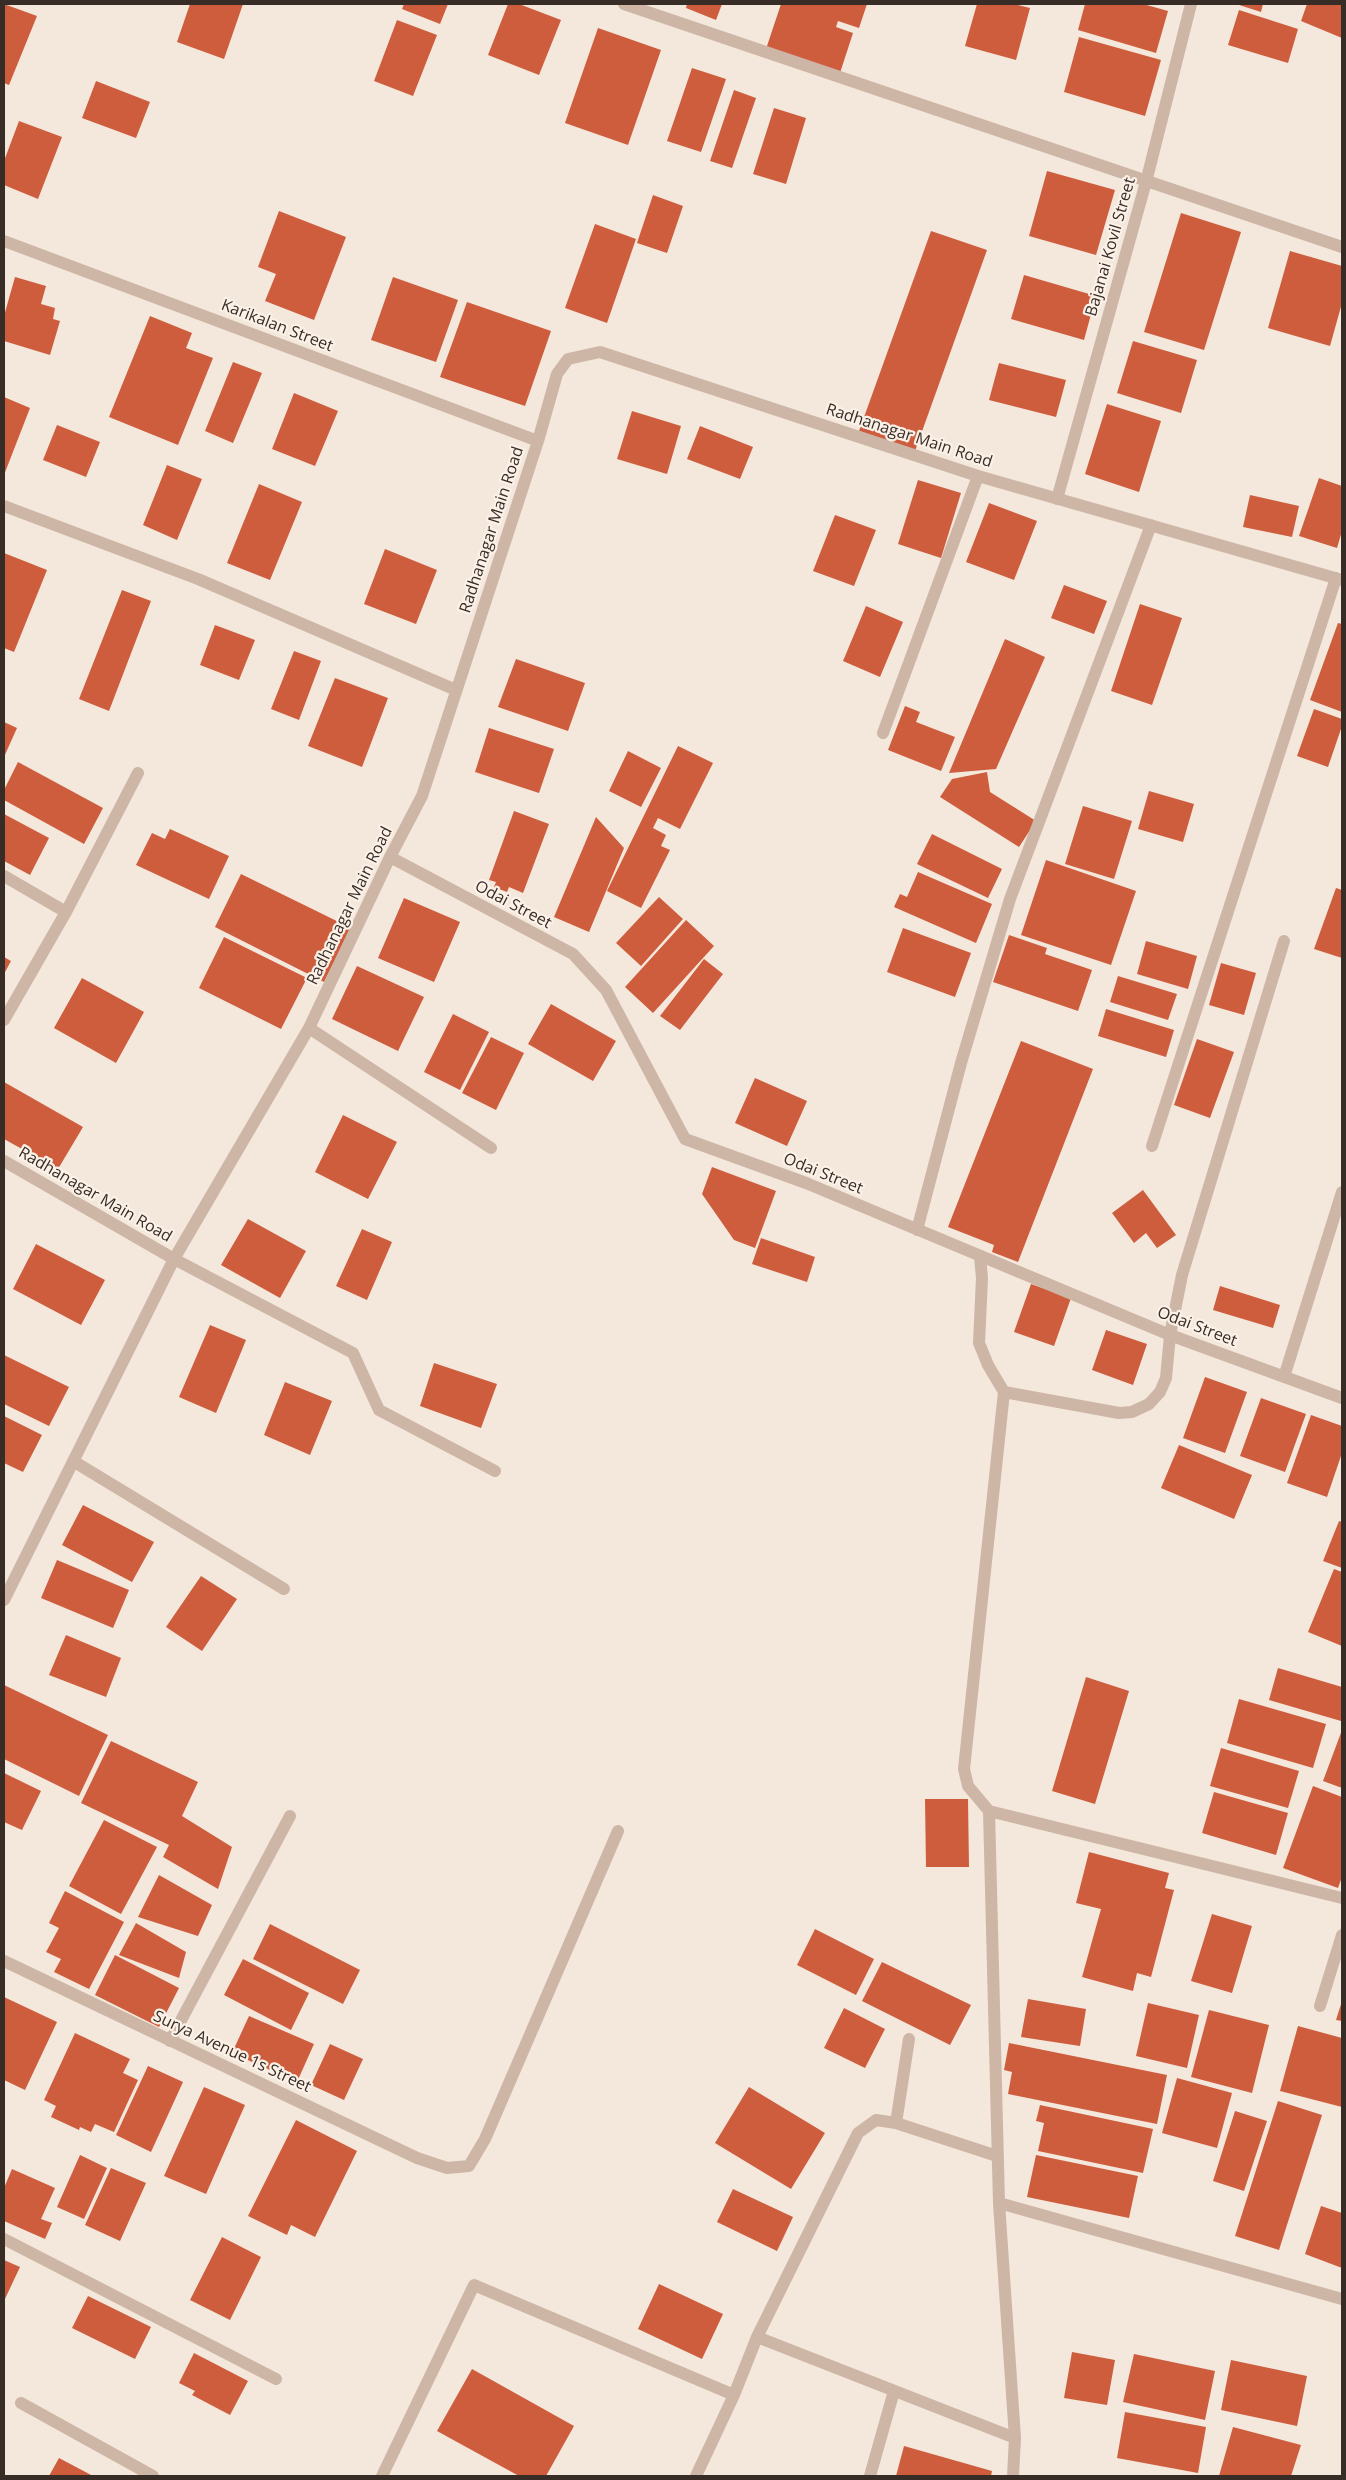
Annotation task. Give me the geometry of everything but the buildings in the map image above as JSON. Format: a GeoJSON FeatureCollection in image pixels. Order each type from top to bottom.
{"type":"FeatureCollection","features":[{"type":"Feature","properties":{"kind":"street"},"geometry":{"type":"LineString","coordinates":[[624,4],[1342,247]]}},
{"type":"Feature","properties":{"kind":"street","name":"Bajanai Kovil Street"},"geometry":{"type":"LineString","coordinates":[[1057,499],[1146,182],[1191,4]]}},
{"type":"Feature","properties":{"kind":"street","name":"Karikalan Street"},"geometry":{"type":"LineString","coordinates":[[4,240],[538,441]]}},
{"type":"Feature","properties":{"kind":"street","name":"Radhanagar Main Road"},"geometry":{"type":"LineString","coordinates":[[4,1162],[174,1259],[309,1028],[390,857],[422,796],[538,441],[557,374],[568,359],[600,352],[978,476],[1339,579]]}},
{"type":"Feature","properties":{"kind":"street"},"geometry":{"type":"LineString","coordinates":[[883,733],[978,476]]}},
{"type":"Feature","properties":{"kind":"street"},"geometry":{"type":"LineString","coordinates":[[4,506],[198,579],[456,690]]}},
{"type":"Feature","properties":{"kind":"street"},"geometry":{"type":"LineString","coordinates":[[917,1230],[961,1063],[1010,899],[1151,525]]}},
{"type":"Feature","properties":{"kind":"street"},"geometry":{"type":"LineString","coordinates":[[1152,1146],[1339,579]]}},
{"type":"Feature","properties":{"kind":"street"},"geometry":{"type":"LineString","coordinates":[[4,1020],[66,912],[138,773]]}},
{"type":"Feature","properties":{"kind":"street","name":"Odai Street"},"geometry":{"type":"LineString","coordinates":[[390,857],[573,954],[606,990],[685,1140],[806,1183],[1170,1335],[1342,1398]]}},
{"type":"Feature","properties":{"kind":"street"},"geometry":{"type":"LineString","coordinates":[[4,876],[66,912]]}},
{"type":"Feature","properties":{"kind":"street"},"geometry":{"type":"LineString","coordinates":[[1004,1392],[1119,1414],[1132,1412],[1149,1404],[1160,1392],[1166,1378],[1170,1335],[1182,1275],[1284,941]]}},
{"type":"Feature","properties":{"kind":"street"},"geometry":{"type":"LineString","coordinates":[[309,1028],[491,1148]]}},
{"type":"Feature","properties":{"kind":"street"},"geometry":{"type":"LineString","coordinates":[[1284,1377],[1342,1192]]}},
{"type":"Feature","properties":{"kind":"street"},"geometry":{"type":"LineString","coordinates":[[980,1257],[982,1278],[980,1343],[988,1365],[1004,1392],[964,1769],[968,1786],[989,1811],[1342,1898]]}},
{"type":"Feature","properties":{"kind":"street"},"geometry":{"type":"LineString","coordinates":[[4,1600],[174,1259],[353,1352],[379,1410],[495,1471]]}},
{"type":"Feature","properties":{"kind":"street"},"geometry":{"type":"LineString","coordinates":[[73,1461],[284,1589]]}},
{"type":"Feature","properties":{"kind":"street"},"geometry":{"type":"LineString","coordinates":[[989,1811],[997,2156],[1015,2438],[1013,2476]]}},
{"type":"Feature","properties":{"kind":"street"},"geometry":{"type":"LineString","coordinates":[[170,2041],[290,1816]]}},
{"type":"Feature","properties":{"kind":"street","name":"Surya Avenue 1s Street"},"geometry":{"type":"LineString","coordinates":[[4,1961],[417,2158],[447,2168],[469,2166],[486,2139],[618,1831]]}},
{"type":"Feature","properties":{"kind":"street"},"geometry":{"type":"LineString","coordinates":[[1320,2006],[1342,1935]]}},
{"type":"Feature","properties":{"kind":"street"},"geometry":{"type":"LineString","coordinates":[[896,2123],[909,2039]]}},
{"type":"Feature","properties":{"kind":"street"},"geometry":{"type":"LineString","coordinates":[[696,2476],[734,2395],[757,2337],[858,2133],[876,2120],[896,2123],[997,2156]]}},
{"type":"Feature","properties":{"kind":"street"},"geometry":{"type":"LineString","coordinates":[[999,2203],[1342,2299]]}},
{"type":"Feature","properties":{"kind":"street"},"geometry":{"type":"LineString","coordinates":[[4,2239],[276,2379]]}},
{"type":"Feature","properties":{"kind":"street"},"geometry":{"type":"LineString","coordinates":[[382,2476],[474,2285],[734,2395]]}},
{"type":"Feature","properties":{"kind":"street"},"geometry":{"type":"LineString","coordinates":[[757,2337],[1015,2438]]}},
{"type":"Feature","properties":{"kind":"street"},"geometry":{"type":"LineString","coordinates":[[870,2476],[894,2391]]}},
{"type":"Feature","properties":{"kind":"street"},"geometry":{"type":"LineString","coordinates":[[21,2403],[153,2476]]}}]}
